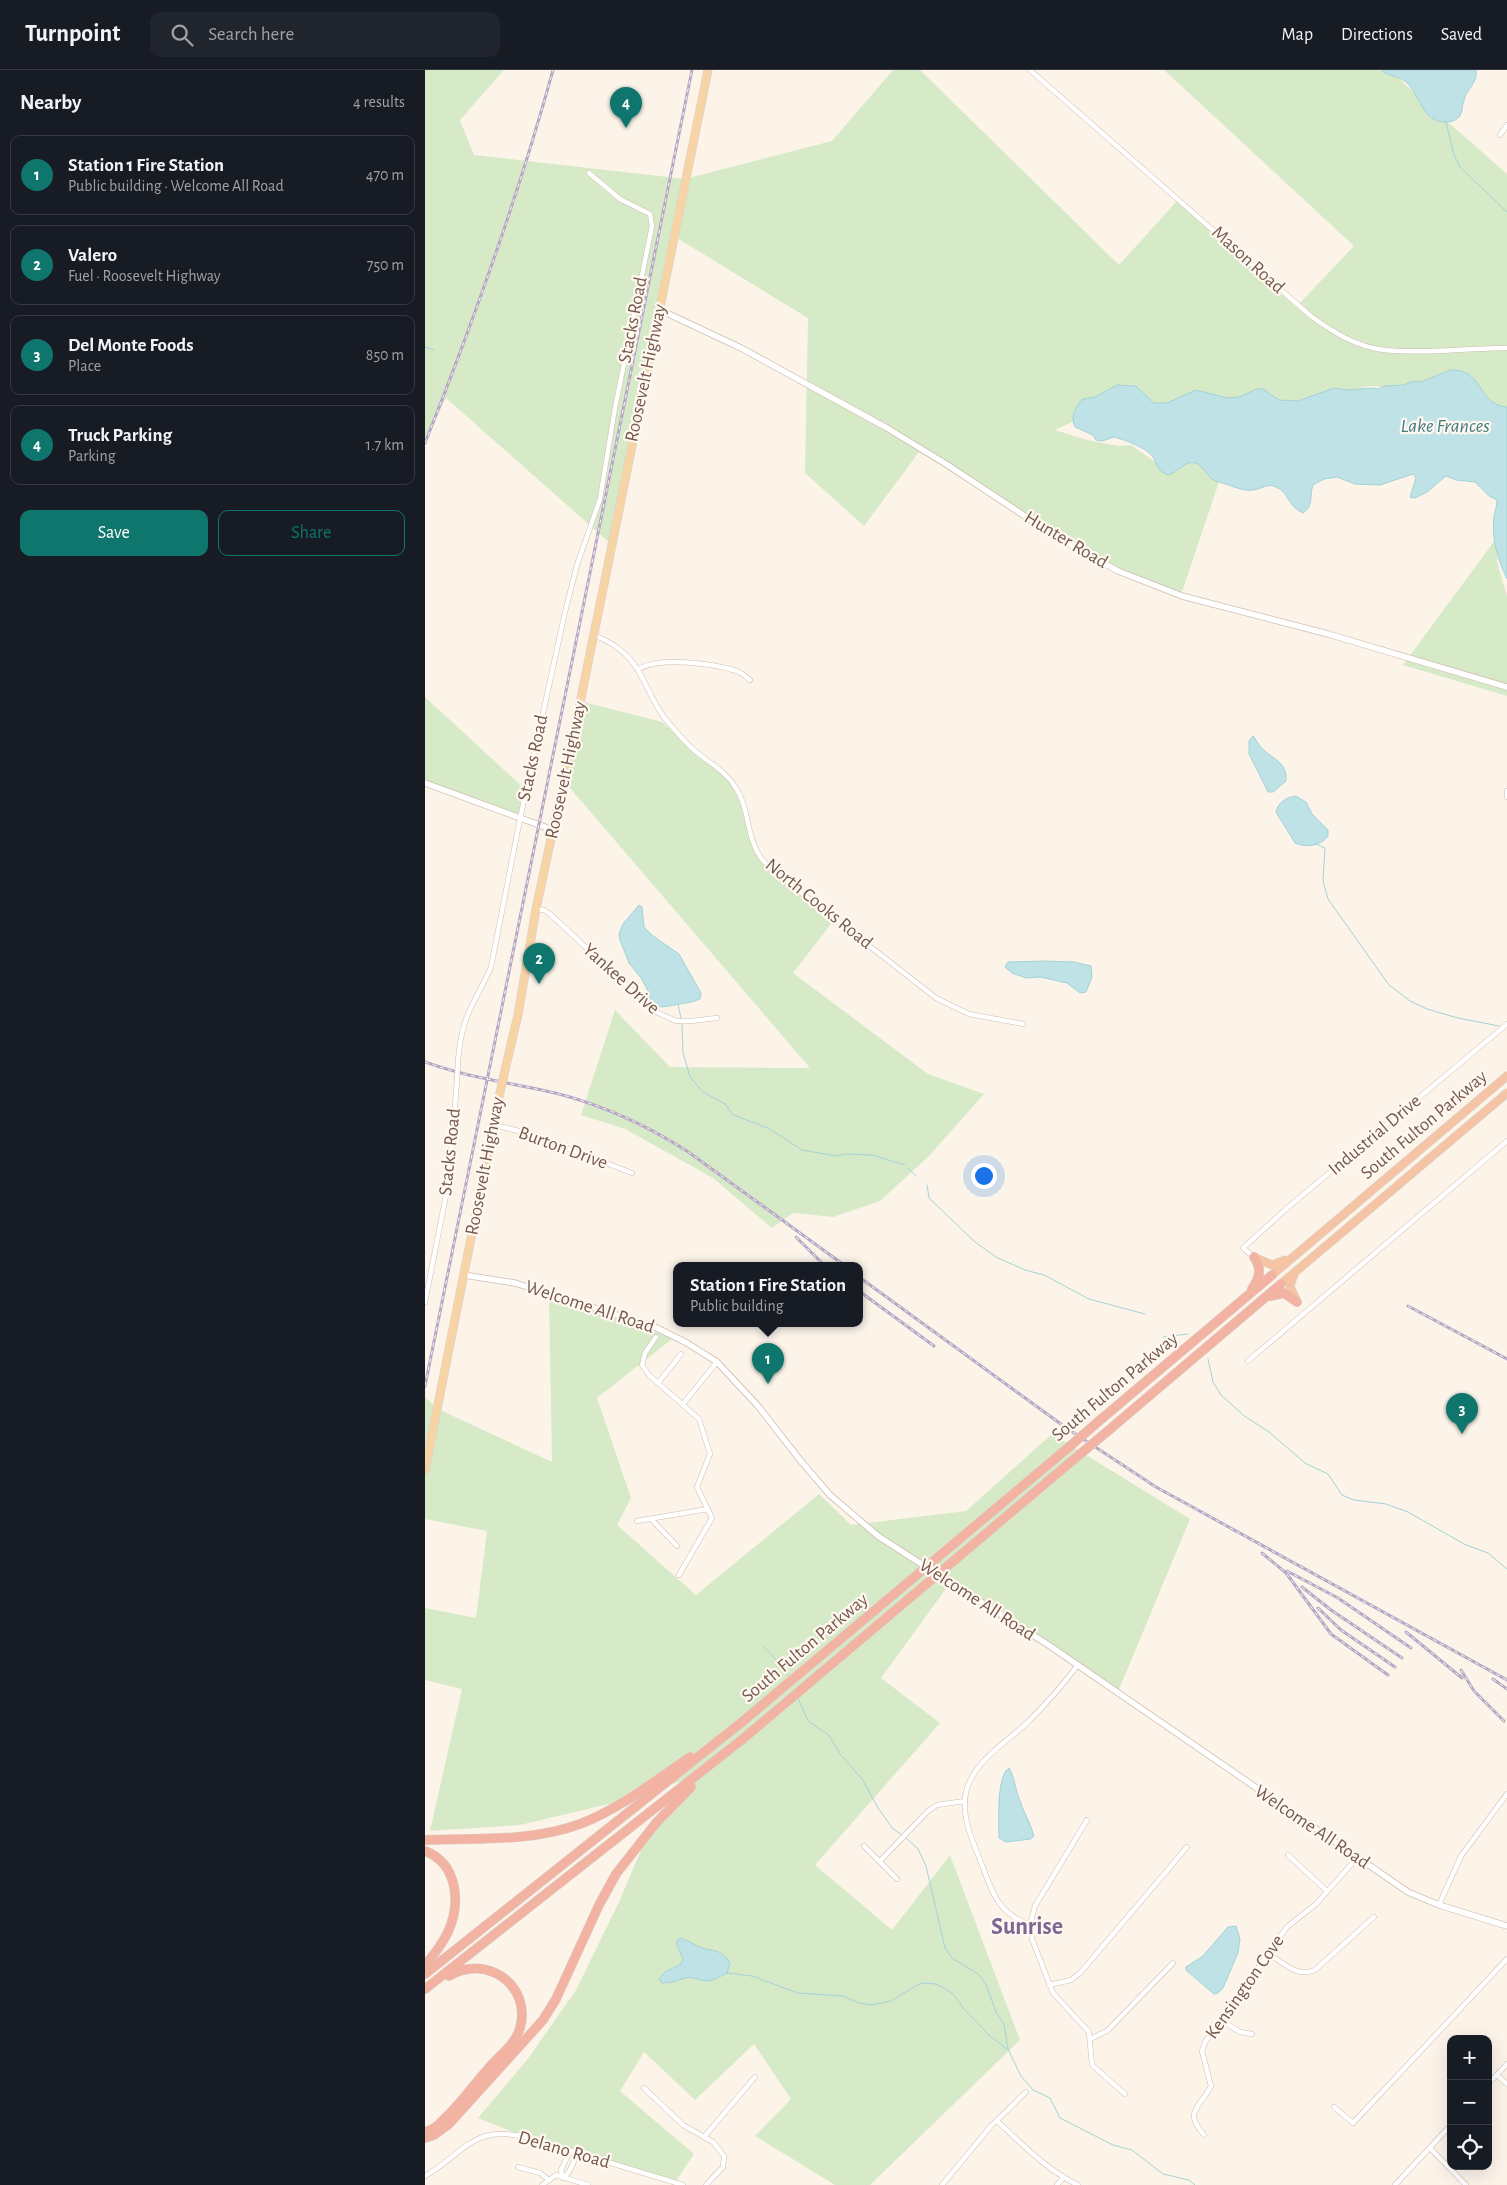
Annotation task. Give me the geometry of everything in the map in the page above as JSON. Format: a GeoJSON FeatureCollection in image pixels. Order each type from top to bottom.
{"type":"FeatureCollection","features":[{"type":"Feature","properties":{"kind":"highway","name":"South Fulton Parkway"},"geometry":{"type":"LineString","coordinates":[[743,1722],[1507,1076]]}},
{"type":"Feature","properties":{"kind":"highway","name":"South Fulton Parkway"},"geometry":{"type":"LineString","coordinates":[[744,1738],[1507,1093]]}},
{"type":"Feature","properties":{"kind":"highway"},"geometry":{"type":"LineString","coordinates":[[1254,1257],[1269,1265],[1276,1265],[1304,1249]]}},
{"type":"Feature","properties":{"kind":"highway"},"geometry":{"type":"LineString","coordinates":[[1244,1299],[1259,1276],[1260,1267],[1254,1257]]}},
{"type":"Feature","properties":{"kind":"highway"},"geometry":{"type":"LineString","coordinates":[[1296,1271],[1290,1286],[1297,1302]]}},
{"type":"Feature","properties":{"kind":"highway"},"geometry":{"type":"LineString","coordinates":[[1265,1298],[1281,1293],[1297,1302]]}},
{"type":"Feature","properties":{"kind":"highway"},"geometry":{"type":"LineString","coordinates":[[425,1840],[532,1835],[579,1824],[616,1806],[743,1722]]}},
{"type":"Feature","properties":{"kind":"highway"},"geometry":{"type":"LineString","coordinates":[[425,1974],[743,1722]]}},
{"type":"Feature","properties":{"kind":"highway"},"geometry":{"type":"LineString","coordinates":[[425,1989],[744,1738]]}},
{"type":"Feature","properties":{"kind":"highway"},"geometry":{"type":"LineString","coordinates":[[425,2138],[434,2135],[449,2124],[543,2020],[556,1999],[607,1889],[627,1859],[675,1803],[744,1738]]}},
{"type":"Feature","properties":{"kind":"highway"},"geometry":{"type":"LineString","coordinates":[[425,1851],[437,1857],[446,1867],[453,1879],[455,1891],[454,1910],[447,1934],[425,1965]]}},
{"type":"Feature","properties":{"kind":"highway"},"geometry":{"type":"LineString","coordinates":[[425,1989],[457,1970],[475,1966],[488,1969],[504,1978],[513,1988],[522,2015],[520,2028],[510,2046],[488,2068],[442,2122],[425,2132]]}},
{"type":"Feature","properties":{"kind":"main road","name":"Roosevelt Highway"},"geometry":{"type":"LineString","coordinates":[[425,1470],[493,1126],[518,1015],[536,909],[708,70]]}},
{"type":"Feature","properties":{"kind":"street","name":"Mason Road"},"geometry":{"type":"LineString","coordinates":[[1031,70],[1305,311],[1333,332],[1348,339],[1384,350],[1507,348]]}},
{"type":"Feature","properties":{"kind":"street"},"geometry":{"type":"LineString","coordinates":[[1500,135],[1507,124]]}},
{"type":"Feature","properties":{"kind":"street","name":"Stacks Road"},"geometry":{"type":"LineString","coordinates":[[425,1302],[449,1180],[460,1042],[466,1020],[491,967],[520,819],[565,612],[577,565],[600,499],[613,418],[652,226],[650,214],[620,199],[589,173]]}},
{"type":"Feature","properties":{"kind":"street","name":"Hunter Road"},"geometry":{"type":"LineString","coordinates":[[660,310],[741,348],[887,428],[946,464],[1055,536],[1118,571],[1182,596],[1328,634],[1507,687]]}},
{"type":"Feature","properties":{"kind":"street","name":"North Cooks Road"},"geometry":{"type":"LineString","coordinates":[[593,635],[617,647],[639,670],[660,711],[671,727],[695,751],[723,772],[736,787],[745,806],[756,850],[772,869],[936,998],[969,1014],[1023,1024]]}},
{"type":"Feature","properties":{"kind":"street"},"geometry":{"type":"LineString","coordinates":[[639,670],[648,665],[693,663],[739,672],[750,680]]}},
{"type":"Feature","properties":{"kind":"street"},"geometry":{"type":"LineString","coordinates":[[425,783],[553,830]]}},
{"type":"Feature","properties":{"kind":"street"},"geometry":{"type":"LineString","coordinates":[[1507,791],[1507,797]]}},
{"type":"Feature","properties":{"kind":"street","name":"Yankee Drive"},"geometry":{"type":"LineString","coordinates":[[536,909],[544,910],[550,914],[653,1011],[676,1021],[691,1022],[717,1018]]}},
{"type":"Feature","properties":{"kind":"street","name":"Industrial Drive"},"geometry":{"type":"LineString","coordinates":[[1254,1257],[1243,1248],[1507,1024]]}},
{"type":"Feature","properties":{"kind":"street","name":"Burton Drive"},"geometry":{"type":"LineString","coordinates":[[493,1126],[527,1133],[632,1173]]}},
{"type":"Feature","properties":{"kind":"street"},"geometry":{"type":"LineString","coordinates":[[1248,1362],[1507,1141]]}},
{"type":"Feature","properties":{"kind":"street","name":"Welcome All Road"},"geometry":{"type":"LineString","coordinates":[[464,1275],[521,1285],[646,1324],[675,1336],[717,1362],[752,1399],[811,1474],[830,1494],[878,1536],[1143,1709],[1408,1892],[1507,1926]]}},
{"type":"Feature","properties":{"kind":"street"},"geometry":{"type":"LineString","coordinates":[[1297,1302],[1306,1313]]}},
{"type":"Feature","properties":{"kind":"street"},"geometry":{"type":"LineString","coordinates":[[656,1337],[645,1354],[642,1366],[646,1372],[699,1420],[710,1454],[697,1486],[712,1518],[679,1574]]}},
{"type":"Feature","properties":{"kind":"street"},"geometry":{"type":"LineString","coordinates":[[658,1383],[681,1354]]}},
{"type":"Feature","properties":{"kind":"street"},"geometry":{"type":"LineString","coordinates":[[683,1404],[717,1362]]}},
{"type":"Feature","properties":{"kind":"street"},"geometry":{"type":"LineString","coordinates":[[637,1521],[708,1509]]}},
{"type":"Feature","properties":{"kind":"street"},"geometry":{"type":"LineString","coordinates":[[651,1518],[677,1546]]}},
{"type":"Feature","properties":{"kind":"street"},"geometry":{"type":"LineString","coordinates":[[1030,1925],[1009,1914],[994,1896],[968,1827],[965,1801],[971,1780],[985,1761],[1031,1718],[1077,1666]]}},
{"type":"Feature","properties":{"kind":"street"},"geometry":{"type":"LineString","coordinates":[[1439,1904],[1461,1856],[1507,1794]]}},
{"type":"Feature","properties":{"kind":"street"},"geometry":{"type":"LineString","coordinates":[[880,1861],[928,1811],[937,1805],[965,1801]]}},
{"type":"Feature","properties":{"kind":"street"},"geometry":{"type":"LineString","coordinates":[[1087,1820],[1035,1906],[1030,1925],[1032,1939],[1049,1985],[1059,2001],[1089,2032],[1092,2065],[1125,2094]]}},
{"type":"Feature","properties":{"kind":"street"},"geometry":{"type":"LineString","coordinates":[[864,1846],[897,1879]]}},
{"type":"Feature","properties":{"kind":"street"},"geometry":{"type":"LineString","coordinates":[[1049,1985],[1071,1980],[1080,1973],[1187,1847]]}},
{"type":"Feature","properties":{"kind":"street"},"geometry":{"type":"LineString","coordinates":[[1288,1855],[1327,1891]]}},
{"type":"Feature","properties":{"kind":"street","name":"Kensington Cove"},"geometry":{"type":"LineString","coordinates":[[1204,2135],[1194,2124],[1193,2114],[1195,2108],[1211,2086],[1202,2051],[1205,2042],[1287,1927],[1316,1904],[1357,1858]]}},
{"type":"Feature","properties":{"kind":"street"},"geometry":{"type":"LineString","coordinates":[[1268,1953],[1296,1972],[1306,1974],[1315,1970],[1374,1917]]}},
{"type":"Feature","properties":{"kind":"street"},"geometry":{"type":"LineString","coordinates":[[1334,2107],[1353,2123],[1507,1959]]}},
{"type":"Feature","properties":{"kind":"street"},"geometry":{"type":"LineString","coordinates":[[1090,2039],[1107,2031],[1173,1964]]}},
{"type":"Feature","properties":{"kind":"street"},"geometry":{"type":"LineString","coordinates":[[1221,2020],[1240,2032],[1252,2034]]}},
{"type":"Feature","properties":{"kind":"street"},"geometry":{"type":"LineString","coordinates":[[1492,2080],[1507,2064]]}},
{"type":"Feature","properties":{"kind":"street"},"geometry":{"type":"LineString","coordinates":[[1497,2075],[1507,2084]]}},
{"type":"Feature","properties":{"kind":"street"},"geometry":{"type":"LineString","coordinates":[[704,2137],[755,2078]]}},
{"type":"Feature","properties":{"kind":"street"},"geometry":{"type":"LineString","coordinates":[[644,2088],[683,2124],[713,2142],[724,2156],[723,2167],[706,2185]]}},
{"type":"Feature","properties":{"kind":"street"},"geometry":{"type":"LineString","coordinates":[[942,2185],[1026,2092]]}},
{"type":"Feature","properties":{"kind":"street"},"geometry":{"type":"LineString","coordinates":[[997,2122],[1031,2153],[1063,2178],[1078,2185]]}},
{"type":"Feature","properties":{"kind":"street"},"geometry":{"type":"LineString","coordinates":[[1395,2185],[1447,2129]]}},
{"type":"Feature","properties":{"kind":"street","name":"Delano Road"},"geometry":{"type":"LineString","coordinates":[[425,2176],[471,2141],[491,2135],[519,2136],[683,2185]]}},
{"type":"Feature","properties":{"kind":"street"},"geometry":{"type":"LineString","coordinates":[[1429,2148],[1467,2185]]}},
{"type":"Feature","properties":{"kind":"street"},"geometry":{"type":"LineString","coordinates":[[573,2152],[576,2157],[569,2172],[563,2178],[561,2170],[569,2153],[573,2152]]}},
{"type":"Feature","properties":{"kind":"street"},"geometry":{"type":"LineString","coordinates":[[518,2167],[540,2173],[549,2180]]}},
{"type":"Feature","properties":{"kind":"street"},"geometry":{"type":"LineString","coordinates":[[542,2185],[556,2176],[588,2185]]}},
{"type":"Feature","properties":{"kind":"street"},"geometry":{"type":"LineString","coordinates":[[1057,2185],[1063,2178]]}},
{"type":"Feature","properties":{"kind":"green space"},"geometry":{"type":"Polygon","coordinates":[[[425,70],[504,70],[460,120],[474,155],[685,179],[832,141],[893,70],[920,70],[1119,265],[1177,201],[1296,307],[1354,246],[1164,70],[1389,70],[1507,174],[1507,409],[1429,385],[1398,388],[1371,386],[1345,391],[1325,391],[1309,400],[1162,410],[1131,384],[1116,393],[1095,411],[1055,430],[1087,440],[1119,446],[1131,445],[1164,468],[1199,461],[1219,482],[1180,598],[1085,554],[919,452],[864,526],[805,473],[808,318],[677,238],[663,312],[611,544],[446,398],[425,441],[425,70]]]}},
{"type":"Feature","properties":{"kind":"green space"},"geometry":{"type":"Polygon","coordinates":[[[1498,536],[1497,562],[1507,596],[1507,696],[1403,665],[1498,536]]]}},
{"type":"Feature","properties":{"kind":"green space"},"geometry":{"type":"Polygon","coordinates":[[[425,697],[527,791],[520,820],[425,782],[425,697]]]}},
{"type":"Feature","properties":{"kind":"green space"},"geometry":{"type":"Polygon","coordinates":[[[576,700],[662,722],[688,745],[725,773],[738,792],[764,863],[835,919],[793,973],[928,1074],[984,1094],[928,1157],[880,1201],[833,1217],[793,1213],[772,1228],[713,1178],[625,1129],[581,1115],[615,1010],[670,1067],[810,1068],[564,781],[576,700]]]}},
{"type":"Feature","properties":{"kind":"green space"},"geometry":{"type":"Polygon","coordinates":[[[549,1298],[614,1314],[672,1339],[597,1398],[631,1498],[617,1525],[696,1595],[819,1494],[851,1525],[966,1511],[1052,1434],[1190,1519],[1118,1692],[948,1586],[881,1678],[940,1723],[815,1865],[892,1930],[950,1855],[1020,2040],[870,2185],[835,2185],[755,2136],[791,2099],[754,2044],[695,2100],[644,2052],[620,2091],[694,2154],[676,2181],[533,2140],[478,2118],[527,2060],[576,1990],[619,1902],[650,1829],[688,1779],[613,1803],[520,1825],[430,1831],[462,1689],[425,1680],[425,1608],[476,1618],[487,1531],[425,1519],[425,1397],[438,1409],[552,1462],[549,1298]]]}},
{"type":"Feature","properties":{"kind":"water"},"geometry":{"type":"Polygon","coordinates":[[[1381,70],[1476,70],[1476,75],[1465,96],[1460,116],[1454,121],[1446,122],[1431,118],[1426,113],[1406,82],[1381,70]]]}},
{"type":"Feature","properties":{"kind":"water","name":"Lake Frances"},"geometry":{"type":"Polygon","coordinates":[[[1450,370],[1461,371],[1470,375],[1490,400],[1497,405],[1507,407],[1507,579],[1494,541],[1493,524],[1497,500],[1489,496],[1475,482],[1456,480],[1446,476],[1427,492],[1415,498],[1410,497],[1416,478],[1413,474],[1380,485],[1355,484],[1337,477],[1324,479],[1313,485],[1309,507],[1303,513],[1294,507],[1283,492],[1276,487],[1239,489],[1211,479],[1195,463],[1186,464],[1169,475],[1164,473],[1158,468],[1154,458],[1140,447],[1114,437],[1102,441],[1096,440],[1093,435],[1075,427],[1073,420],[1076,409],[1083,399],[1095,397],[1117,385],[1136,386],[1154,403],[1167,403],[1196,390],[1227,398],[1239,397],[1257,389],[1263,389],[1279,400],[1298,401],[1334,388],[1347,390],[1378,389],[1384,386],[1403,385],[1414,381],[1421,382],[1450,370]]]}},
{"type":"Feature","properties":{"kind":"water"},"geometry":{"type":"Polygon","coordinates":[[[1253,736],[1262,749],[1281,764],[1285,771],[1286,781],[1273,792],[1268,792],[1249,754],[1249,741],[1253,736]]]}},
{"type":"Feature","properties":{"kind":"water"},"geometry":{"type":"Polygon","coordinates":[[[1296,796],[1306,802],[1312,814],[1328,830],[1328,836],[1317,844],[1308,846],[1295,843],[1276,812],[1283,801],[1296,796]]]}},
{"type":"Feature","properties":{"kind":"water"},"geometry":{"type":"Polygon","coordinates":[[[639,905],[642,907],[644,927],[653,936],[679,954],[701,993],[700,999],[662,1007],[651,1002],[641,978],[629,963],[619,934],[623,924],[639,905]]]}},
{"type":"Feature","properties":{"kind":"water"},"geometry":{"type":"Polygon","coordinates":[[[1009,962],[1074,962],[1091,966],[1092,977],[1086,992],[1080,993],[1067,983],[1040,977],[1026,978],[1012,973],[1005,967],[1009,962]]]}},
{"type":"Feature","properties":{"kind":"water"},"geometry":{"type":"Polygon","coordinates":[[[1009,1768],[1031,1826],[1034,1836],[1031,1839],[1006,1842],[999,1838],[1000,1790],[1002,1780],[1009,1768]]]}},
{"type":"Feature","properties":{"kind":"water"},"geometry":{"type":"Polygon","coordinates":[[[1236,1926],[1240,1939],[1238,1953],[1223,1988],[1214,1994],[1186,1970],[1186,1967],[1203,1956],[1228,1927],[1236,1926]]]}},
{"type":"Feature","properties":{"kind":"water"},"geometry":{"type":"Polygon","coordinates":[[[679,1938],[703,1948],[719,1952],[730,1963],[727,1973],[713,1980],[705,1981],[689,1977],[662,1983],[659,1979],[665,1972],[681,1964],[683,1959],[676,1943],[679,1938]]]}},
{"type":"Feature","properties":{"kind":"waterway"},"geometry":{"type":"LineString","coordinates":[[1446,122],[1454,155],[1460,167],[1507,212]]}},
{"type":"Feature","properties":{"kind":"waterway"},"geometry":{"type":"LineString","coordinates":[[425,347],[434,350]]}},
{"type":"Feature","properties":{"kind":"waterway"},"geometry":{"type":"LineString","coordinates":[[1316,844],[1325,848],[1323,881],[1328,899],[1389,985],[1410,1001],[1427,1009],[1458,1018],[1499,1026]]}},
{"type":"Feature","properties":{"kind":"waterway"},"geometry":{"type":"LineString","coordinates":[[678,1004],[681,1018]]}},
{"type":"Feature","properties":{"kind":"waterway"},"geometry":{"type":"LineString","coordinates":[[682,1024],[683,1053],[690,1077],[703,1092],[725,1104],[733,1115],[768,1128],[802,1150],[836,1156],[845,1154],[872,1155],[905,1165]]}},
{"type":"Feature","properties":{"kind":"waterway"},"geometry":{"type":"LineString","coordinates":[[908,1168],[916,1176]]}},
{"type":"Feature","properties":{"kind":"waterway"},"geometry":{"type":"LineString","coordinates":[[927,1185],[929,1198],[975,1242],[996,1257],[1025,1270],[1044,1275],[1089,1299],[1145,1314]]}},
{"type":"Feature","properties":{"kind":"waterway"},"geometry":{"type":"LineString","coordinates":[[1163,1337],[1188,1334]]}},
{"type":"Feature","properties":{"kind":"waterway"},"geometry":{"type":"LineString","coordinates":[[1208,1359],[1213,1382],[1221,1395],[1243,1415],[1269,1432],[1305,1463],[1328,1474],[1342,1495],[1354,1500],[1386,1504],[1408,1512],[1464,1544],[1488,1553],[1507,1569]]}},
{"type":"Feature","properties":{"kind":"waterway"},"geometry":{"type":"LineString","coordinates":[[763,1646],[790,1678]]}},
{"type":"Feature","properties":{"kind":"waterway"},"geometry":{"type":"LineString","coordinates":[[798,1698],[808,1721],[829,1735],[840,1754],[862,1779],[878,1808],[893,1829],[902,1835]]}},
{"type":"Feature","properties":{"kind":"waterway"},"geometry":{"type":"LineString","coordinates":[[905,1837],[918,1849],[926,1866],[945,1948],[952,1958],[978,1974],[986,1984],[996,2012],[1004,2024],[1008,2049],[1021,2076],[1033,2090],[1050,2098],[1060,2118],[1113,2145],[1132,2150],[1163,2174],[1189,2180],[1195,2185]]}},
{"type":"Feature","properties":{"kind":"waterway"},"geometry":{"type":"LineString","coordinates":[[727,1973],[752,1976],[798,1993],[843,1996],[859,2003],[872,2005],[891,2001],[923,1983],[936,1984],[952,1993],[964,2009],[989,2035],[1007,2049]]}},
{"type":"Feature","properties":{"kind":"railway"},"geometry":{"type":"LineString","coordinates":[[425,443],[461,351],[494,258],[525,165],[553,70]]}},
{"type":"Feature","properties":{"kind":"railway"},"geometry":{"type":"LineString","coordinates":[[425,1386],[692,70]]}},
{"type":"Feature","properties":{"kind":"railway"},"geometry":{"type":"LineString","coordinates":[[425,1062],[441,1068],[491,1080],[559,1094],[609,1110],[641,1125],[687,1151],[840,1262]]}},
{"type":"Feature","properties":{"kind":"railway"},"geometry":{"type":"LineString","coordinates":[[796,1237],[821,1262]]}},
{"type":"Feature","properties":{"kind":"railway"},"geometry":{"type":"LineString","coordinates":[[863,1280],[1065,1427],[1156,1487],[1507,1680]]}},
{"type":"Feature","properties":{"kind":"railway"},"geometry":{"type":"LineString","coordinates":[[863,1294],[934,1346]]}},
{"type":"Feature","properties":{"kind":"railway"},"geometry":{"type":"LineString","coordinates":[[1408,1306],[1507,1359]]}},
{"type":"Feature","properties":{"kind":"railway"},"geometry":{"type":"LineString","coordinates":[[1262,1553],[1286,1573],[1331,1634],[1388,1675]]}},
{"type":"Feature","properties":{"kind":"railway"},"geometry":{"type":"LineString","coordinates":[[1287,1571],[1338,1598],[1411,1648]]}},
{"type":"Feature","properties":{"kind":"railway"},"geometry":{"type":"LineString","coordinates":[[1302,1587],[1331,1610],[1402,1658]]}},
{"type":"Feature","properties":{"kind":"railway"},"geometry":{"type":"LineString","coordinates":[[1318,1608],[1341,1630],[1395,1667]]}},
{"type":"Feature","properties":{"kind":"railway"},"geometry":{"type":"LineString","coordinates":[[1406,1632],[1462,1678]]}},
{"type":"Feature","properties":{"kind":"railway"},"geometry":{"type":"LineString","coordinates":[[1461,1670],[1474,1691],[1504,1721]]}},
{"type":"Feature","properties":{"kind":"railway"},"geometry":{"type":"LineString","coordinates":[[1493,1679],[1507,1689]]}},
{"type":"Feature","properties":{"kind":"place","name":"Truck Parking"},"geometry":{"type":"Point","coordinates":[626,128]}},
{"type":"Feature","properties":{"kind":"place","name":"Valero"},"geometry":{"type":"Point","coordinates":[539,984]}},
{"type":"Feature","properties":{"kind":"place","name":"Station 1 Fire Station"},"geometry":{"type":"Point","coordinates":[768,1384]}},
{"type":"Feature","properties":{"kind":"place","name":"Del Monte Foods"},"geometry":{"type":"Point","coordinates":[1462,1434]}},
{"type":"Feature","properties":{"kind":"district","name":"Sunrise"},"geometry":{"type":"Point","coordinates":[1027,1927]}}]}
